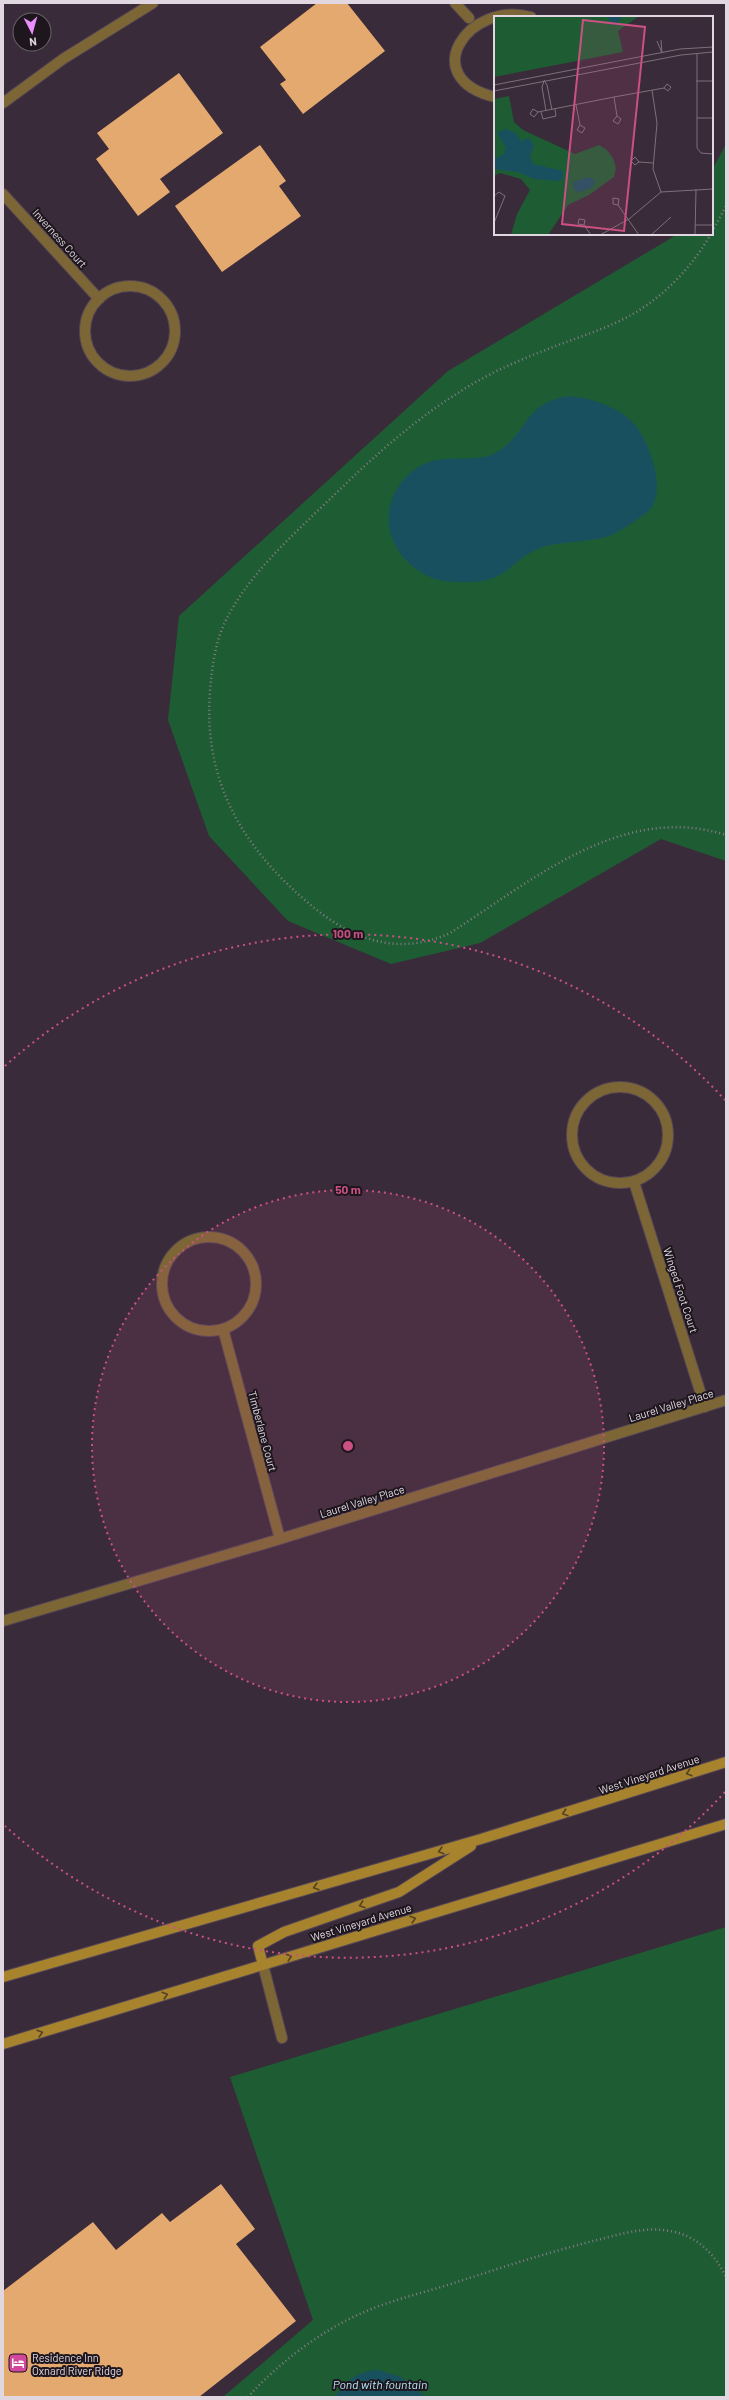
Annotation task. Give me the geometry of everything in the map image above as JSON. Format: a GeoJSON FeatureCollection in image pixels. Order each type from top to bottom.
{"type":"FeatureCollection","features":[{"type":"Feature","properties":{"kind":"main road","name":"West Vineyard Avenue"},"geometry":{"type":"LineString","coordinates":[[3,1977],[481,1840],[726,1762]]}},
{"type":"Feature","properties":{"kind":"main road","name":"West Vineyard Avenue"},"geometry":{"type":"LineString","coordinates":[[3,2044],[726,1824]]}},
{"type":"Feature","properties":{"kind":"main road"},"geometry":{"type":"LineString","coordinates":[[263,1965],[258,1946],[284,1932],[399,1892],[481,1840]]}},
{"type":"Feature","properties":{"kind":"street"},"geometry":{"type":"LineString","coordinates":[[3,103],[63,59],[153,3]]}},
{"type":"Feature","properties":{"kind":"street"},"geometry":{"type":"LineString","coordinates":[[455,3],[469,18]]}},
{"type":"Feature","properties":{"kind":"street"},"geometry":{"type":"LineString","coordinates":[[503,5],[520,9],[530,16]]}},
{"type":"Feature","properties":{"kind":"street"},"geometry":{"type":"LineString","coordinates":[[479,11],[469,18],[458,32],[454,50],[457,68],[467,84],[482,94],[494,97]]}},
{"type":"Feature","properties":{"kind":"street","name":"Inverness Court"},"geometry":{"type":"LineString","coordinates":[[3,194],[99,299]]}},
{"type":"Feature","properties":{"kind":"street"},"geometry":{"type":"LineString","coordinates":[[132,286],[149,290],[163,300],[172,316],[176,333],[171,350],[161,365],[146,374],[129,377],[111,373],[97,362],[88,347],[85,330],[89,313],[99,299],[114,289],[132,286]]}},
{"type":"Feature","properties":{"kind":"street"},"geometry":{"type":"LineString","coordinates":[[625,1087],[643,1092],[658,1104],[666,1121],[668,1140],[663,1158],[651,1173],[634,1182],[615,1184],[596,1178],[582,1166],[573,1149],[571,1131],[577,1112],[589,1097],[606,1089],[625,1087]]}},
{"type":"Feature","properties":{"kind":"street","name":"Winged Foot Court"},"geometry":{"type":"LineString","coordinates":[[634,1182],[705,1407]]}},
{"type":"Feature","properties":{"kind":"street"},"geometry":{"type":"LineString","coordinates":[[214,1237],[232,1242],[246,1254],[255,1270],[257,1289],[252,1306],[240,1321],[223,1329],[205,1331],[187,1326],[173,1314],[164,1298],[162,1280],[167,1262],[179,1248],[196,1239],[214,1237]]}},
{"type":"Feature","properties":{"kind":"street","name":"Timberlane Court"},"geometry":{"type":"LineString","coordinates":[[223,1329],[280,1539]]}},
{"type":"Feature","properties":{"kind":"street","name":"Laurel Valley Place"},"geometry":{"type":"LineString","coordinates":[[3,1621],[280,1539],[726,1400]]}},
{"type":"Feature","properties":{"kind":"street"},"geometry":{"type":"LineString","coordinates":[[263,1965],[282,2038]]}},
{"type":"Feature","properties":{"kind":"path"},"geometry":{"type":"LineString","coordinates":[[713,229],[726,206]]}},
{"type":"Feature","properties":{"kind":"path"},"geometry":{"type":"LineString","coordinates":[[710,235],[685,271],[644,308],[618,322],[509,366],[459,392],[420,418],[342,487],[278,550],[241,595],[227,619],[217,645],[211,672],[209,704],[210,735],[218,777],[233,813],[250,841],[295,892],[319,912],[342,927],[382,943],[411,945],[434,940],[450,933],[552,868],[606,839],[629,832],[675,826],[698,828],[726,835]]}},
{"type":"Feature","properties":{"kind":"path"},"geometry":{"type":"LineString","coordinates":[[248,2397],[281,2365],[321,2336],[362,2313],[559,2250],[608,2237],[657,2229],[685,2234],[709,2252],[726,2277]]}},
{"type":"Feature","properties":{"kind":"green space"},"geometry":{"type":"Polygon","coordinates":[[[726,144],[726,861],[661,839],[480,943],[391,964],[288,921],[209,836],[168,720],[179,616],[448,371],[676,235],[713,235],[713,168],[726,144]]]}},
{"type":"Feature","properties":{"kind":"green space"},"geometry":{"type":"Polygon","coordinates":[[[726,1927],[726,2397],[223,2397],[313,2320],[230,2077],[726,1927]]]}},
{"type":"Feature","properties":{"kind":"water"},"geometry":{"type":"Polygon","coordinates":[[[568,396],[584,398],[607,405],[628,418],[642,435],[648,447],[656,473],[656,497],[648,512],[616,533],[607,537],[554,544],[540,548],[522,558],[501,574],[481,581],[447,581],[428,576],[415,568],[395,545],[390,532],[390,504],[396,490],[406,477],[418,467],[430,462],[442,459],[479,458],[500,450],[510,442],[535,411],[554,400],[568,396]]]}},
{"type":"Feature","properties":{"kind":"water","name":"Pond with fountain"},"geometry":{"type":"Polygon","coordinates":[[[378,2370],[401,2377],[426,2397],[335,2397],[349,2381],[359,2374],[378,2370]]]}},
{"type":"Feature","properties":{"kind":"building"},"geometry":{"type":"Polygon","coordinates":[[[317,3],[347,3],[385,51],[303,114],[280,84],[286,80],[260,47],[317,3]]]}},
{"type":"Feature","properties":{"kind":"building"},"geometry":{"type":"Polygon","coordinates":[[[179,73],[223,133],[160,179],[170,192],[138,216],[96,159],[109,149],[97,133],[179,73]]]}},
{"type":"Feature","properties":{"kind":"building"},"geometry":{"type":"Polygon","coordinates":[[[260,145],[286,181],[279,186],[301,216],[222,272],[175,206],[260,145]]]}},
{"type":"Feature","properties":{"kind":"building"},"geometry":{"type":"Polygon","coordinates":[[[221,2184],[255,2229],[236,2244],[296,2321],[199,2397],[3,2397],[3,2291],[93,2222],[116,2250],[162,2213],[170,2222],[221,2184]]]}},
{"type":"Feature","properties":{"kind":"place","name":"Residence Inn Oxnard River Ridge"},"geometry":{"type":"Point","coordinates":[18,2363]}}]}
